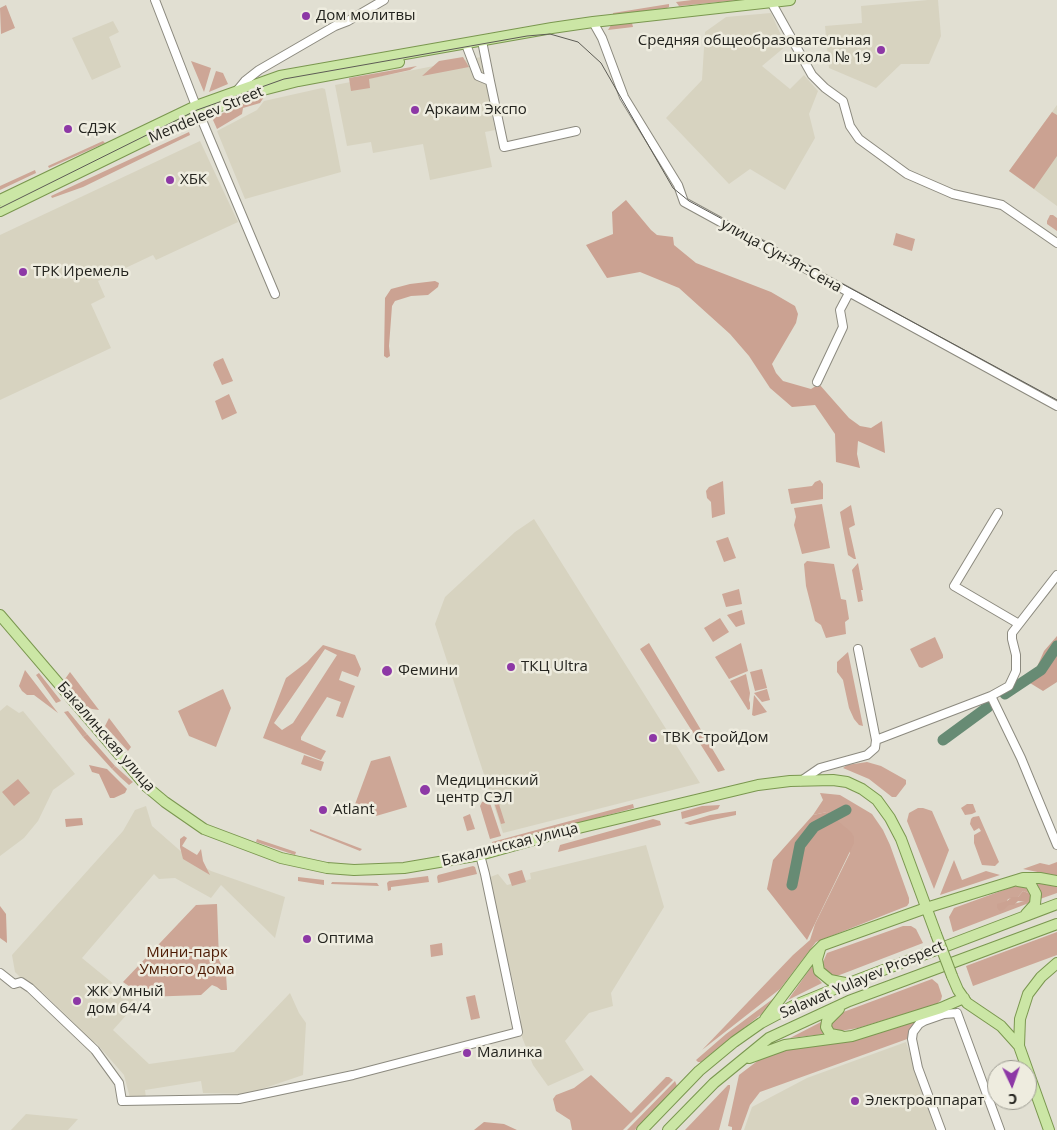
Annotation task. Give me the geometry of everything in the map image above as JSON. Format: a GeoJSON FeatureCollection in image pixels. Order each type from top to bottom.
{"type":"FeatureCollection","features":[{"type":"Feature","properties":{"kind":"main road","name":"Mendeleev Street"},"geometry":{"type":"LineString","coordinates":[[0,200],[197,110],[236,96],[280,76],[542,29],[790,0]]}},
{"type":"Feature","properties":{"kind":"main road","name":"Mendeleev Street"},"geometry":{"type":"LineString","coordinates":[[236,96],[298,81],[420,58],[482,41]]}},
{"type":"Feature","properties":{"kind":"main road","name":"Mendeleev Street"},"geometry":{"type":"LineString","coordinates":[[0,211],[197,110]]}},
{"type":"Feature","properties":{"kind":"main road","name":"Бакалинская улица"},"geometry":{"type":"LineString","coordinates":[[0,615],[142,781],[165,802],[204,829],[281,858],[328,868],[354,870],[404,868],[480,855],[562,832],[713,794],[758,785],[801,780],[847,782],[862,789],[877,800],[890,818],[901,839],[952,976],[958,990],[966,1000]]}},
{"type":"Feature","properties":{"kind":"main road"},"geometry":{"type":"LineString","coordinates":[[761,1023],[823,945],[926,908],[1015,880],[1029,878],[1057,881]]}},
{"type":"Feature","properties":{"kind":"main road"},"geometry":{"type":"LineString","coordinates":[[1015,880],[1030,883],[1036,894],[1032,909],[1024,916]]}},
{"type":"Feature","properties":{"kind":"main road","name":"Salawat Yulayev Prospect"},"geometry":{"type":"LineString","coordinates":[[642,1130],[699,1071],[734,1042],[761,1023],[793,1006],[849,983],[1057,904]]}},
{"type":"Feature","properties":{"kind":"main road","name":"Salawat Yulayev Prospect"},"geometry":{"type":"LineString","coordinates":[[668,1130],[714,1083],[770,1038],[848,1001],[1054,926]]}},
{"type":"Feature","properties":{"kind":"main road"},"geometry":{"type":"LineString","coordinates":[[823,945],[817,955],[819,971],[830,980],[849,983]]}},
{"type":"Feature","properties":{"kind":"main road"},"geometry":{"type":"LineString","coordinates":[[1049,1130],[1020,1046],[1020,1020],[1028,994],[1041,976],[1057,963]]}},
{"type":"Feature","properties":{"kind":"main road"},"geometry":{"type":"LineString","coordinates":[[741,1060],[785,1045],[852,1036],[966,1000],[1001,1026],[1020,1046]]}},
{"type":"Feature","properties":{"kind":"main road"},"geometry":{"type":"LineString","coordinates":[[848,1001],[829,1017],[826,1027],[832,1035],[852,1036]]}},
{"type":"Feature","properties":{"kind":"street"},"geometry":{"type":"LineString","coordinates":[[155,0],[197,110],[275,294]]}},
{"type":"Feature","properties":{"kind":"street"},"geometry":{"type":"LineString","coordinates":[[236,96],[245,81],[259,70],[384,0]]}},
{"type":"Feature","properties":{"kind":"street"},"geometry":{"type":"LineString","coordinates":[[771,1],[812,76],[843,101],[850,126],[859,139],[907,174],[953,194],[1002,205],[1057,243]]}},
{"type":"Feature","properties":{"kind":"street","name":"улица Сун-Ят-Сена"},"geometry":{"type":"LineString","coordinates":[[593,22],[602,38],[624,98],[678,185],[684,202],[1057,406]]}},
{"type":"Feature","properties":{"kind":"street"},"geometry":{"type":"LineString","coordinates":[[482,41],[504,146],[576,131]]}},
{"type":"Feature","properties":{"kind":"street"},"geometry":{"type":"LineString","coordinates":[[467,46],[478,76],[490,81]]}},
{"type":"Feature","properties":{"kind":"street"},"geometry":{"type":"LineString","coordinates":[[817,382],[843,327],[840,310],[849,293]]}},
{"type":"Feature","properties":{"kind":"street"},"geometry":{"type":"LineString","coordinates":[[998,513],[954,586],[1019,624]]}},
{"type":"Feature","properties":{"kind":"street"},"geometry":{"type":"LineString","coordinates":[[876,740],[1003,690],[1013,679],[1017,663],[1012,636],[1057,575]]}},
{"type":"Feature","properties":{"kind":"street"},"geometry":{"type":"LineString","coordinates":[[801,780],[826,765],[867,755],[875,748],[876,740],[858,648]]}},
{"type":"Feature","properties":{"kind":"street"},"geometry":{"type":"LineString","coordinates":[[991,696],[1021,758],[1057,845]]}},
{"type":"Feature","properties":{"kind":"street"},"geometry":{"type":"LineString","coordinates":[[0,973],[14,984],[21,982],[30,988],[95,1050],[119,1082],[122,1101],[239,1099],[353,1075],[518,1032],[480,855]]}},
{"type":"Feature","properties":{"kind":"street"},"geometry":{"type":"LineString","coordinates":[[957,1013],[966,1000]]}},
{"type":"Feature","properties":{"kind":"street"},"geometry":{"type":"LineString","coordinates":[[941,1130],[918,1068],[912,1039],[913,1032],[918,1024],[944,1014],[957,1013]]}},
{"type":"Feature","properties":{"kind":"street"},"geometry":{"type":"LineString","coordinates":[[957,1013],[1000,1130]]}},
{"type":"Feature","properties":{"kind":"shaded area","name":"Средняя общеобразовательная школа № 19"},"geometry":{"type":"Polygon","coordinates":[[[938,0],[941,36],[929,64],[901,64],[876,88],[829,68],[825,26],[862,23],[861,6],[938,0]]]}},
{"type":"Feature","properties":{"kind":"shaded area"},"geometry":{"type":"Polygon","coordinates":[[[771,13],[786,46],[762,66],[790,89],[804,75],[818,91],[809,114],[815,138],[785,190],[750,169],[729,184],[666,118],[702,80],[705,32],[726,17],[771,13]]]}},
{"type":"Feature","properties":{"kind":"shaded area"},"geometry":{"type":"Polygon","coordinates":[[[113,21],[119,32],[109,37],[121,67],[92,80],[72,38],[113,21]]]}},
{"type":"Feature","properties":{"kind":"shaded area"},"geometry":{"type":"Polygon","coordinates":[[[481,57],[495,130],[485,132],[492,167],[430,180],[423,144],[373,153],[371,142],[347,146],[335,85],[481,57]]]}},
{"type":"Feature","properties":{"kind":"shaded area"},"geometry":{"type":"Polygon","coordinates":[[[322,88],[325,89],[341,172],[245,199],[217,131],[257,110],[264,101],[322,88]]]}},
{"type":"Feature","properties":{"kind":"shaded area"},"geometry":{"type":"Polygon","coordinates":[[[1057,105],[1057,206],[1009,171],[1057,105]]]}},
{"type":"Feature","properties":{"kind":"shaded area"},"geometry":{"type":"Polygon","coordinates":[[[1052,112],[1057,115],[1057,156],[1034,189],[1009,171],[1052,112]]]}},
{"type":"Feature","properties":{"kind":"shaded area"},"geometry":{"type":"Polygon","coordinates":[[[200,141],[238,222],[156,260],[153,255],[98,281],[105,297],[91,304],[111,348],[0,400],[0,235],[200,141]]]}},
{"type":"Feature","properties":{"kind":"shaded area"},"geometry":{"type":"Polygon","coordinates":[[[626,200],[651,230],[657,235],[673,237],[674,245],[696,263],[771,292],[795,306],[798,314],[796,323],[772,364],[776,373],[783,381],[811,389],[819,384],[849,418],[860,426],[871,428],[882,421],[885,453],[858,441],[857,454],[860,468],[836,462],[835,434],[815,405],[792,407],[770,388],[749,356],[730,334],[679,288],[640,272],[607,278],[586,245],[613,234],[612,212],[626,200]]]}},
{"type":"Feature","properties":{"kind":"shaded area"},"geometry":{"type":"Polygon","coordinates":[[[435,281],[439,283],[438,287],[428,295],[411,296],[395,301],[392,306],[390,356],[387,358],[384,356],[385,298],[391,289],[410,284],[435,281]]]}},
{"type":"Feature","properties":{"kind":"shaded area"},"geometry":{"type":"Polygon","coordinates":[[[534,519],[700,783],[503,833],[435,624],[445,597],[515,532],[534,519]]]}},
{"type":"Feature","properties":{"kind":"shaded area"},"geometry":{"type":"Polygon","coordinates":[[[1057,636],[1057,682],[1043,691],[1030,683],[1044,651],[1057,636]]]}},
{"type":"Feature","properties":{"kind":"shaded area"},"geometry":{"type":"Polygon","coordinates":[[[7,705],[19,713],[23,711],[75,774],[53,790],[38,821],[24,838],[0,856],[0,711],[7,705]]]}},
{"type":"Feature","properties":{"kind":"shaded area"},"geometry":{"type":"Polygon","coordinates":[[[87,734],[115,766],[112,769],[83,737],[87,734]]]}},
{"type":"Feature","properties":{"kind":"shaded area"},"geometry":{"type":"Polygon","coordinates":[[[89,765],[107,769],[127,789],[125,793],[110,798],[99,774],[92,772],[89,765]]]}},
{"type":"Feature","properties":{"kind":"shaded area"},"geometry":{"type":"Polygon","coordinates":[[[146,806],[152,826],[185,855],[211,871],[285,897],[275,938],[221,885],[211,898],[175,878],[159,879],[154,874],[82,958],[137,1003],[113,1030],[149,1064],[234,1052],[290,993],[306,1023],[303,1075],[247,1094],[203,1093],[201,1081],[145,1090],[146,1098],[130,1098],[124,1075],[96,1043],[84,1039],[74,1023],[42,992],[37,994],[15,972],[12,955],[123,831],[135,810],[146,806]]]}},
{"type":"Feature","properties":{"kind":"shaded area"},"geometry":{"type":"Polygon","coordinates":[[[827,812],[851,832],[854,837],[854,843],[807,940],[767,889],[773,860],[813,815],[827,812]]]}},
{"type":"Feature","properties":{"kind":"shaded area"},"geometry":{"type":"Polygon","coordinates":[[[82,818],[83,825],[66,827],[65,819],[82,818]]]}},
{"type":"Feature","properties":{"kind":"shaded area"},"geometry":{"type":"Polygon","coordinates":[[[646,845],[664,907],[611,993],[613,1006],[589,1013],[565,1041],[584,1070],[548,1086],[533,1065],[522,1037],[520,1012],[488,878],[498,874],[507,885],[531,879],[530,873],[646,845]]]}},
{"type":"Feature","properties":{"kind":"shaded area"},"geometry":{"type":"Polygon","coordinates":[[[1023,891],[1031,894],[1033,899],[1027,902],[1018,901],[1014,905],[1009,905],[1000,911],[997,908],[997,904],[1007,901],[1012,897],[1018,897],[1023,891]]]}},
{"type":"Feature","properties":{"kind":"shaded area"},"geometry":{"type":"Polygon","coordinates":[[[0,906],[6,914],[7,943],[0,938],[0,906]]]}},
{"type":"Feature","properties":{"kind":"shaded area","name":"Электроаппарат"},"geometry":{"type":"Polygon","coordinates":[[[906,1042],[935,1130],[744,1130],[752,1107],[807,1078],[906,1042]]]}},
{"type":"Feature","properties":{"kind":"shaded area"},"geometry":{"type":"Polygon","coordinates":[[[26,1114],[78,1119],[68,1130],[11,1130],[26,1114]]]}},
{"type":"Feature","properties":{"kind":"shaded area"},"geometry":{"type":"Polygon","coordinates":[[[484,1122],[504,1124],[517,1130],[474,1130],[484,1122]]]}},
{"type":"Feature","properties":{"kind":"green space"},"geometry":{"type":"Polygon","coordinates":[[[740,0],[679,6],[676,2],[740,0]]]}},
{"type":"Feature","properties":{"kind":"green space"},"geometry":{"type":"Polygon","coordinates":[[[669,4],[667,8],[613,15],[613,13],[669,4]]]}},
{"type":"Feature","properties":{"kind":"green space"},"geometry":{"type":"Polygon","coordinates":[[[6,5],[15,28],[1,34],[0,8],[6,5]]]}},
{"type":"Feature","properties":{"kind":"green space"},"geometry":{"type":"Polygon","coordinates":[[[632,23],[633,27],[608,30],[611,25],[632,23]]]}},
{"type":"Feature","properties":{"kind":"green space"},"geometry":{"type":"Polygon","coordinates":[[[463,57],[469,67],[422,76],[439,61],[463,57]]]}},
{"type":"Feature","properties":{"kind":"green space"},"geometry":{"type":"Polygon","coordinates":[[[191,61],[211,68],[204,92],[191,61]]]}},
{"type":"Feature","properties":{"kind":"green space"},"geometry":{"type":"Polygon","coordinates":[[[417,66],[410,70],[369,79],[370,88],[351,91],[349,78],[417,66]]]}},
{"type":"Feature","properties":{"kind":"green space"},"geometry":{"type":"Polygon","coordinates":[[[216,71],[223,73],[228,84],[209,92],[216,71]]]}},
{"type":"Feature","properties":{"kind":"green space"},"geometry":{"type":"Polygon","coordinates":[[[264,97],[260,103],[243,108],[242,114],[217,129],[213,120],[215,117],[237,106],[264,97]]]}},
{"type":"Feature","properties":{"kind":"green space"},"geometry":{"type":"Polygon","coordinates":[[[189,132],[190,135],[83,187],[52,198],[51,196],[189,132]]]}},
{"type":"Feature","properties":{"kind":"green space"},"geometry":{"type":"Polygon","coordinates":[[[103,141],[105,143],[49,168],[48,166],[103,141]]]}},
{"type":"Feature","properties":{"kind":"green space"},"geometry":{"type":"Polygon","coordinates":[[[35,170],[36,173],[0,190],[0,186],[35,170]]]}},
{"type":"Feature","properties":{"kind":"green space"},"geometry":{"type":"Polygon","coordinates":[[[1050,215],[1057,218],[1057,231],[1047,224],[1050,215]]]}},
{"type":"Feature","properties":{"kind":"green space"},"geometry":{"type":"Polygon","coordinates":[[[896,233],[915,239],[912,251],[893,245],[896,233]]]}},
{"type":"Feature","properties":{"kind":"green space"},"geometry":{"type":"Polygon","coordinates":[[[223,358],[233,381],[222,385],[213,365],[214,362],[223,358]]]}},
{"type":"Feature","properties":{"kind":"green space"},"geometry":{"type":"Polygon","coordinates":[[[229,394],[237,413],[222,420],[215,401],[229,394]]]}},
{"type":"Feature","properties":{"kind":"green space"},"geometry":{"type":"Polygon","coordinates":[[[820,480],[823,484],[823,499],[791,504],[788,489],[812,486],[820,480]]]}},
{"type":"Feature","properties":{"kind":"green space"},"geometry":{"type":"Polygon","coordinates":[[[723,481],[725,514],[712,518],[711,502],[707,498],[706,491],[709,487],[723,481]]]}},
{"type":"Feature","properties":{"kind":"green space"},"geometry":{"type":"Polygon","coordinates":[[[822,504],[830,548],[802,554],[794,525],[796,517],[794,508],[822,504]]]}},
{"type":"Feature","properties":{"kind":"green space"},"geometry":{"type":"Polygon","coordinates":[[[851,505],[855,525],[849,528],[856,559],[848,555],[840,512],[851,505]]]}},
{"type":"Feature","properties":{"kind":"green space"},"geometry":{"type":"Polygon","coordinates":[[[728,537],[736,558],[724,562],[716,541],[728,537]]]}},
{"type":"Feature","properties":{"kind":"green space"},"geometry":{"type":"Polygon","coordinates":[[[807,561],[834,564],[841,599],[846,600],[849,619],[845,622],[846,634],[826,638],[821,625],[815,621],[806,586],[804,564],[807,561]]]}},
{"type":"Feature","properties":{"kind":"green space"},"geometry":{"type":"Polygon","coordinates":[[[858,563],[863,601],[858,602],[852,570],[858,563]]]}},
{"type":"Feature","properties":{"kind":"green space"},"geometry":{"type":"Polygon","coordinates":[[[739,589],[742,604],[726,607],[722,594],[739,589]]]}},
{"type":"Feature","properties":{"kind":"green space"},"geometry":{"type":"Polygon","coordinates":[[[742,610],[745,624],[736,627],[727,615],[742,610]]]}},
{"type":"Feature","properties":{"kind":"green space"},"geometry":{"type":"Polygon","coordinates":[[[720,618],[729,632],[713,642],[704,628],[720,618]]]}},
{"type":"Feature","properties":{"kind":"green space"},"geometry":{"type":"Polygon","coordinates":[[[935,637],[943,658],[922,668],[919,667],[910,649],[935,637]]]}},
{"type":"Feature","properties":{"kind":"green space"},"geometry":{"type":"Polygon","coordinates":[[[649,643],[725,770],[718,772],[640,649],[649,643]]]}},
{"type":"Feature","properties":{"kind":"green space"},"geometry":{"type":"Polygon","coordinates":[[[741,643],[748,671],[729,679],[715,657],[741,643]]]}},
{"type":"Feature","properties":{"kind":"green space"},"geometry":{"type":"Polygon","coordinates":[[[323,645],[355,655],[361,669],[358,677],[342,671],[339,680],[355,686],[343,718],[336,716],[341,702],[327,697],[301,737],[301,740],[326,751],[321,760],[263,738],[286,678],[307,662],[323,645]],[[325,649],[274,723],[282,730],[293,723],[337,655],[325,649]]]}},
{"type":"Feature","properties":{"kind":"green space"},"geometry":{"type":"Polygon","coordinates":[[[848,652],[863,726],[859,725],[854,719],[849,708],[843,680],[837,672],[837,662],[848,652]]]}},
{"type":"Feature","properties":{"kind":"green space"},"geometry":{"type":"Polygon","coordinates":[[[762,669],[767,688],[755,691],[750,672],[762,669]]]}},
{"type":"Feature","properties":{"kind":"green space"},"geometry":{"type":"Polygon","coordinates":[[[25,670],[58,713],[34,695],[27,695],[22,691],[19,686],[25,670]]]}},
{"type":"Feature","properties":{"kind":"green space"},"geometry":{"type":"Polygon","coordinates":[[[70,672],[99,710],[87,707],[69,686],[65,679],[70,672]]]}},
{"type":"Feature","properties":{"kind":"green space"},"geometry":{"type":"Polygon","coordinates":[[[39,673],[61,701],[56,703],[36,675],[39,673]]]}},
{"type":"Feature","properties":{"kind":"green space"},"geometry":{"type":"Polygon","coordinates":[[[746,674],[750,693],[750,709],[748,710],[730,681],[746,674]]]}},
{"type":"Feature","properties":{"kind":"green space"},"geometry":{"type":"Polygon","coordinates":[[[223,689],[231,708],[216,747],[189,736],[178,711],[223,689]]]}},
{"type":"Feature","properties":{"kind":"green space"},"geometry":{"type":"Polygon","coordinates":[[[767,689],[770,700],[762,702],[754,693],[767,689]]]}},
{"type":"Feature","properties":{"kind":"green space"},"geometry":{"type":"Polygon","coordinates":[[[754,695],[767,712],[752,715],[754,695]]]}},
{"type":"Feature","properties":{"kind":"green space"},"geometry":{"type":"Polygon","coordinates":[[[68,711],[87,734],[83,737],[64,712],[68,711]]]}},
{"type":"Feature","properties":{"kind":"green space"},"geometry":{"type":"Polygon","coordinates":[[[109,718],[131,747],[128,751],[105,726],[109,718]]]}},
{"type":"Feature","properties":{"kind":"green space"},"geometry":{"type":"Polygon","coordinates":[[[304,755],[324,762],[321,771],[301,764],[304,755]]]}},
{"type":"Feature","properties":{"kind":"green space"},"geometry":{"type":"Polygon","coordinates":[[[390,756],[407,807],[376,816],[354,807],[371,761],[390,756]]]}},
{"type":"Feature","properties":{"kind":"green space"},"geometry":{"type":"Polygon","coordinates":[[[867,762],[881,766],[906,780],[906,784],[896,797],[892,797],[869,779],[843,768],[847,765],[867,762]]]}},
{"type":"Feature","properties":{"kind":"green space"},"geometry":{"type":"Polygon","coordinates":[[[115,766],[133,782],[129,785],[120,777],[112,769],[115,766]]]}},
{"type":"Feature","properties":{"kind":"green space"},"geometry":{"type":"Polygon","coordinates":[[[18,779],[30,793],[14,806],[2,792],[18,779]]]}},
{"type":"Feature","properties":{"kind":"green space"},"geometry":{"type":"Polygon","coordinates":[[[820,793],[840,795],[872,814],[890,845],[909,898],[909,903],[907,906],[816,942],[780,989],[702,1050],[793,955],[810,940],[815,924],[850,853],[827,812],[813,815],[823,800],[820,793]]]}},
{"type":"Feature","properties":{"kind":"green space"},"geometry":{"type":"Polygon","coordinates":[[[493,799],[498,801],[505,823],[501,824],[493,799]]]}},
{"type":"Feature","properties":{"kind":"green space"},"geometry":{"type":"Polygon","coordinates":[[[489,800],[501,836],[490,839],[480,806],[482,802],[489,800]]]}},
{"type":"Feature","properties":{"kind":"green space"},"geometry":{"type":"Polygon","coordinates":[[[633,804],[634,808],[493,846],[492,842],[633,804]]]}},
{"type":"Feature","properties":{"kind":"green space"},"geometry":{"type":"Polygon","coordinates":[[[967,804],[973,804],[976,812],[965,815],[961,808],[967,804]]]}},
{"type":"Feature","properties":{"kind":"green space"},"geometry":{"type":"Polygon","coordinates":[[[720,805],[718,809],[682,819],[681,812],[702,806],[720,805]]]}},
{"type":"Feature","properties":{"kind":"green space"},"geometry":{"type":"Polygon","coordinates":[[[918,808],[932,811],[949,850],[934,889],[907,821],[909,813],[918,808]]]}},
{"type":"Feature","properties":{"kind":"green space"},"geometry":{"type":"Polygon","coordinates":[[[736,811],[736,815],[690,825],[684,823],[710,815],[736,811]]]}},
{"type":"Feature","properties":{"kind":"green space"},"geometry":{"type":"Polygon","coordinates":[[[470,814],[475,829],[467,831],[463,817],[470,814]]]}},
{"type":"Feature","properties":{"kind":"green space"},"geometry":{"type":"Polygon","coordinates":[[[979,816],[999,862],[995,866],[982,865],[974,843],[974,835],[981,831],[979,828],[974,831],[970,824],[973,817],[979,816]]]}},
{"type":"Feature","properties":{"kind":"green space"},"geometry":{"type":"Polygon","coordinates":[[[653,819],[660,821],[661,825],[558,852],[560,845],[653,819]]]}},
{"type":"Feature","properties":{"kind":"green space"},"geometry":{"type":"Polygon","coordinates":[[[310,829],[362,849],[360,851],[310,831],[310,829]]]}},
{"type":"Feature","properties":{"kind":"green space"},"geometry":{"type":"Polygon","coordinates":[[[184,836],[187,838],[182,846],[197,855],[201,849],[203,861],[210,875],[183,859],[180,839],[184,836]]]}},
{"type":"Feature","properties":{"kind":"green space"},"geometry":{"type":"Polygon","coordinates":[[[257,839],[296,852],[295,855],[256,842],[257,839]]]}},
{"type":"Feature","properties":{"kind":"green space"},"geometry":{"type":"Polygon","coordinates":[[[954,860],[962,880],[986,871],[1000,875],[940,895],[954,860]]]}},
{"type":"Feature","properties":{"kind":"green space"},"geometry":{"type":"Polygon","coordinates":[[[1057,862],[1057,876],[1023,869],[1040,863],[1049,865],[1057,862]]]}},
{"type":"Feature","properties":{"kind":"green space"},"geometry":{"type":"Polygon","coordinates":[[[473,866],[477,874],[438,883],[438,875],[473,866]]]}},
{"type":"Feature","properties":{"kind":"green space"},"geometry":{"type":"Polygon","coordinates":[[[522,870],[526,882],[512,886],[508,874],[522,870]]]}},
{"type":"Feature","properties":{"kind":"green space"},"geometry":{"type":"Polygon","coordinates":[[[428,876],[429,882],[391,887],[391,890],[388,891],[387,883],[389,881],[428,876]]]}},
{"type":"Feature","properties":{"kind":"green space"},"geometry":{"type":"Polygon","coordinates":[[[298,877],[324,880],[324,885],[298,881],[298,877]]]}},
{"type":"Feature","properties":{"kind":"green space"},"geometry":{"type":"Polygon","coordinates":[[[332,882],[377,883],[379,886],[331,884],[332,882]]]}},
{"type":"Feature","properties":{"kind":"green space"},"geometry":{"type":"Polygon","coordinates":[[[1034,882],[1057,883],[1057,893],[1040,899],[1039,889],[1034,882]]]}},
{"type":"Feature","properties":{"kind":"green space"},"geometry":{"type":"Polygon","coordinates":[[[1023,883],[1028,885],[1031,894],[1023,891],[1018,897],[1008,899],[1007,901],[1009,905],[1033,899],[1029,903],[953,932],[949,917],[954,908],[1023,883]]]}},
{"type":"Feature","properties":{"kind":"green space","name":"Мини-парк Умного дома"},"geometry":{"type":"Polygon","coordinates":[[[217,904],[219,960],[226,974],[227,990],[221,990],[212,985],[201,995],[145,997],[123,982],[196,905],[217,904]]]}},
{"type":"Feature","properties":{"kind":"green space"},"geometry":{"type":"Polygon","coordinates":[[[903,926],[911,926],[916,929],[923,943],[837,976],[833,976],[825,971],[823,962],[827,953],[903,926]]]}},
{"type":"Feature","properties":{"kind":"green space"},"geometry":{"type":"Polygon","coordinates":[[[1057,932],[1057,955],[973,986],[966,966],[1057,932]]]}},
{"type":"Feature","properties":{"kind":"green space"},"geometry":{"type":"Polygon","coordinates":[[[442,943],[443,955],[431,957],[430,945],[442,943]]]}},
{"type":"Feature","properties":{"kind":"green space"},"geometry":{"type":"Polygon","coordinates":[[[812,966],[815,975],[822,983],[788,1000],[812,966]]]}},
{"type":"Feature","properties":{"kind":"green space"},"geometry":{"type":"Polygon","coordinates":[[[932,979],[938,984],[942,996],[937,1004],[858,1028],[840,1031],[830,1028],[831,1018],[838,1014],[932,979]]]}},
{"type":"Feature","properties":{"kind":"green space"},"geometry":{"type":"Polygon","coordinates":[[[782,992],[773,1005],[701,1062],[696,1060],[726,1034],[782,992]]]}},
{"type":"Feature","properties":{"kind":"green space"},"geometry":{"type":"Polygon","coordinates":[[[475,995],[480,1018],[471,1020],[466,997],[475,995]]]}},
{"type":"Feature","properties":{"kind":"green space"},"geometry":{"type":"Polygon","coordinates":[[[927,1018],[910,1038],[760,1092],[750,1105],[741,1130],[732,1130],[732,1127],[728,1126],[739,1075],[768,1053],[927,1018]]]}},
{"type":"Feature","properties":{"kind":"green space"},"geometry":{"type":"Polygon","coordinates":[[[821,1022],[825,1034],[790,1038],[821,1022]]]}},
{"type":"Feature","properties":{"kind":"green space"},"geometry":{"type":"Polygon","coordinates":[[[591,1075],[631,1113],[666,1077],[673,1080],[623,1130],[572,1130],[570,1120],[556,1111],[553,1099],[556,1095],[574,1088],[591,1075]]]}},
{"type":"Feature","properties":{"kind":"green space"},"geometry":{"type":"Polygon","coordinates":[[[675,1081],[676,1089],[635,1130],[627,1130],[675,1081]]]}},
{"type":"Feature","properties":{"kind":"green space"},"geometry":{"type":"Polygon","coordinates":[[[730,1085],[730,1088],[719,1130],[685,1130],[730,1085]]]}},
{"type":"Feature","properties":{"kind":"waterway"},"geometry":{"type":"LineString","coordinates":[[1005,694],[1041,670],[1057,646]]}},
{"type":"Feature","properties":{"kind":"waterway"},"geometry":{"type":"LineString","coordinates":[[943,740],[988,707]]}},
{"type":"Feature","properties":{"kind":"waterway"},"geometry":{"type":"LineString","coordinates":[[792,885],[800,845],[814,827],[846,810]]}},
{"type":"Feature","properties":{"kind":"tram line"},"geometry":{"type":"LineString","coordinates":[[0,208],[197,110],[284,79],[527,36],[550,34],[578,42],[601,63],[673,188],[689,201],[1057,400]]}},
{"type":"Feature","properties":{"kind":"place","name":"Дом молитвы"},"geometry":{"type":"Point","coordinates":[306,16]}},
{"type":"Feature","properties":{"kind":"place","name":"Средняя общеобразовательная школа № 19"},"geometry":{"type":"Point","coordinates":[881,50]}},
{"type":"Feature","properties":{"kind":"place","name":"Аркаим Экспо"},"geometry":{"type":"Point","coordinates":[415,110]}},
{"type":"Feature","properties":{"kind":"place","name":"СДЭК"},"geometry":{"type":"Point","coordinates":[68,129]}},
{"type":"Feature","properties":{"kind":"place","name":"ХБК"},"geometry":{"type":"Point","coordinates":[170,180]}},
{"type":"Feature","properties":{"kind":"place","name":"ТРК Иремель"},"geometry":{"type":"Point","coordinates":[23,272]}},
{"type":"Feature","properties":{"kind":"place","name":"ТКЦ Ultra"},"geometry":{"type":"Point","coordinates":[511,667]}},
{"type":"Feature","properties":{"kind":"place","name":"Фемини"},"geometry":{"type":"Point","coordinates":[387,671]}},
{"type":"Feature","properties":{"kind":"place","name":"ТВК СтройДом"},"geometry":{"type":"Point","coordinates":[653,738]}},
{"type":"Feature","properties":{"kind":"place","name":"Медицинский центр СЭЛ"},"geometry":{"type":"Point","coordinates":[425,790]}},
{"type":"Feature","properties":{"kind":"place","name":"Atlant"},"geometry":{"type":"Point","coordinates":[323,810]}},
{"type":"Feature","properties":{"kind":"place","name":"Оптима"},"geometry":{"type":"Point","coordinates":[307,939]}},
{"type":"Feature","properties":{"kind":"place","name":"ЖК Умный дом 64/4"},"geometry":{"type":"Point","coordinates":[77,1001]}},
{"type":"Feature","properties":{"kind":"place","name":"Малинка"},"geometry":{"type":"Point","coordinates":[467,1053]}},
{"type":"Feature","properties":{"kind":"place","name":"Электроаппарат"},"geometry":{"type":"Point","coordinates":[855,1101]}}]}
